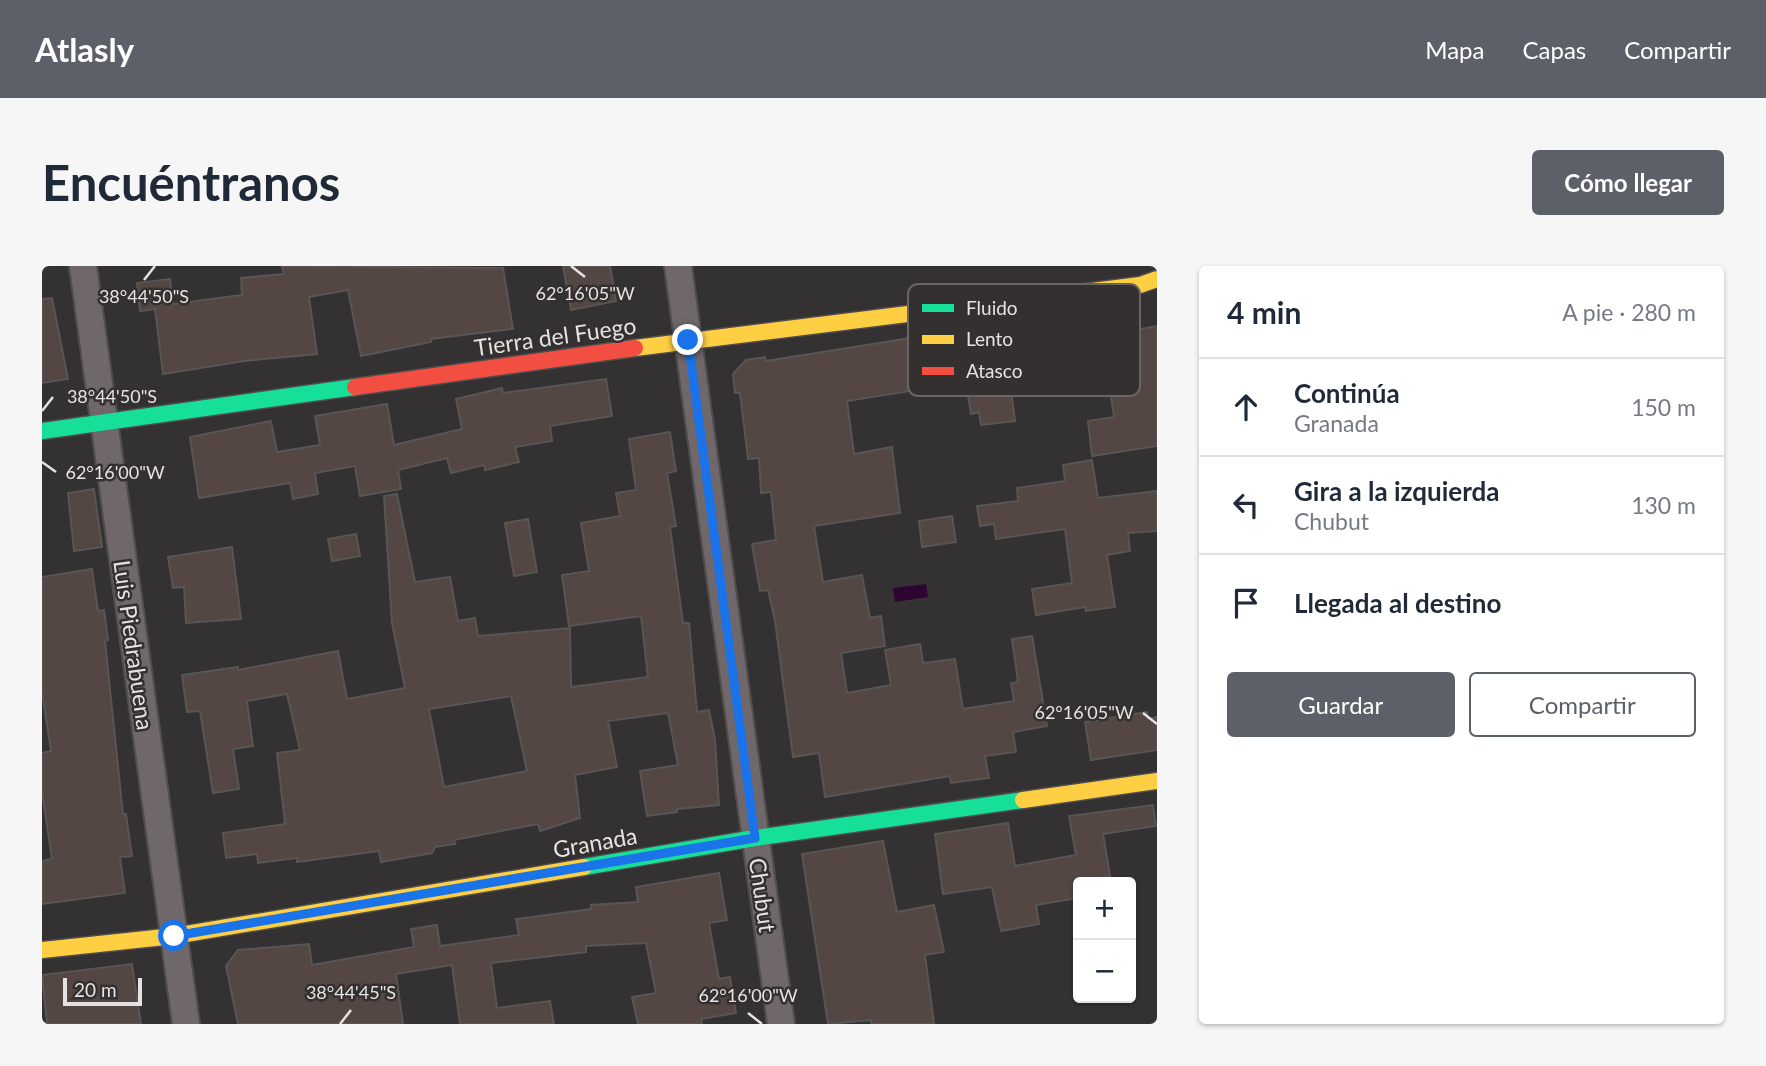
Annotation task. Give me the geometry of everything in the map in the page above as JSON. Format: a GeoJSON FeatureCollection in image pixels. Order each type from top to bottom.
{"type":"FeatureCollection","features":[{"type":"Feature","properties":{"kind":"street","name":"Luis Piedrabuena"},"geometry":{"type":"LineString","coordinates":[[83,266],[186,1024]]}},
{"type":"Feature","properties":{"kind":"street","name":"Chubut"},"geometry":{"type":"LineString","coordinates":[[678,266],[780,1024]]}},
{"type":"Feature","properties":{"kind":"street","name":"Tierra del Fuego"},"geometry":{"type":"LineString","coordinates":[[1140,285],[1157,279]]}},
{"type":"Feature","properties":{"kind":"street","name":"Tierra del Fuego"},"geometry":{"type":"LineString","coordinates":[[42,431],[688,340],[908,313]]}},
{"type":"Feature","properties":{"kind":"street","name":"Granada"},"geometry":{"type":"LineString","coordinates":[[42,950],[174,936],[755,838],[1157,781]]}},
{"type":"Feature","properties":{"kind":"shaded area"},"geometry":{"type":"Polygon","coordinates":[[[926,584],[928,597],[895,602],[893,588],[926,584]]]}},
{"type":"Feature","properties":{"kind":"building"},"geometry":{"type":"Polygon","coordinates":[[[282,266],[503,268],[513,329],[431,339],[431,342],[361,356],[348,290],[309,297],[317,354],[244,361],[163,374],[155,309],[140,311],[137,283],[170,279],[173,304],[242,295],[241,278],[284,274],[282,266]]]}},
{"type":"Feature","properties":{"kind":"building"},"geometry":{"type":"Polygon","coordinates":[[[563,266],[610,266],[616,301],[571,310],[563,266]]]}},
{"type":"Feature","properties":{"kind":"building"},"geometry":{"type":"Polygon","coordinates":[[[52,298],[68,379],[42,383],[42,299],[52,298]]]}},
{"type":"Feature","properties":{"kind":"building"},"geometry":{"type":"Polygon","coordinates":[[[1157,326],[1157,446],[1092,456],[1088,421],[1114,417],[1111,396],[1140,396],[1140,329],[1157,326]]]}},
{"type":"Feature","properties":{"kind":"building"},"geometry":{"type":"Polygon","coordinates":[[[908,338],[908,391],[847,401],[854,454],[892,447],[900,513],[814,526],[823,582],[862,575],[870,618],[881,616],[885,646],[841,653],[847,693],[891,685],[885,650],[920,644],[923,663],[955,659],[963,709],[1014,701],[1011,683],[1018,682],[1012,639],[1032,636],[1047,726],[1013,732],[1016,752],[985,756],[989,778],[951,783],[950,776],[825,797],[819,753],[793,757],[775,621],[768,590],[760,591],[752,544],[776,540],[771,492],[761,493],[759,458],[748,459],[740,393],[735,393],[733,374],[746,360],[765,357],[766,361],[908,338]]]}},
{"type":"Feature","properties":{"kind":"building"},"geometry":{"type":"Polygon","coordinates":[[[606,379],[612,416],[550,426],[552,441],[515,447],[519,462],[485,470],[484,465],[451,473],[447,458],[398,470],[401,489],[360,496],[355,466],[315,473],[318,494],[293,499],[290,483],[199,498],[190,437],[271,421],[277,452],[320,445],[315,416],[387,404],[394,445],[462,429],[456,399],[502,388],[503,393],[606,379]]]}},
{"type":"Feature","properties":{"kind":"building"},"geometry":{"type":"Polygon","coordinates":[[[968,396],[1012,396],[1015,421],[981,425],[979,412],[971,414],[968,396]]]}},
{"type":"Feature","properties":{"kind":"building"},"geometry":{"type":"Polygon","coordinates":[[[670,432],[676,471],[667,473],[676,526],[670,527],[683,623],[689,623],[697,712],[709,710],[715,740],[719,805],[677,809],[677,812],[647,816],[640,771],[678,765],[668,713],[608,721],[617,767],[575,775],[580,818],[540,831],[538,824],[454,840],[455,844],[435,847],[432,853],[381,862],[379,851],[297,862],[297,858],[258,863],[257,854],[226,858],[223,833],[285,824],[277,753],[300,750],[287,694],[247,701],[253,746],[233,749],[239,789],[213,793],[200,711],[187,712],[182,675],[238,667],[238,670],[338,651],[347,699],[405,688],[392,623],[384,496],[397,494],[415,582],[450,577],[458,621],[475,618],[478,636],[570,628],[571,687],[648,677],[641,616],[569,626],[562,575],[589,571],[581,523],[620,516],[616,493],[636,490],[629,439],[670,432]],[[511,696],[429,709],[444,787],[527,771],[511,696]]]}},
{"type":"Feature","properties":{"kind":"building"},"geometry":{"type":"Polygon","coordinates":[[[1092,460],[1098,498],[1157,491],[1157,531],[1128,533],[1130,551],[1107,555],[1115,607],[1086,611],[1085,607],[1036,615],[1032,589],[1072,583],[1065,529],[996,539],[994,524],[980,526],[977,506],[1018,501],[1017,488],[1065,481],[1063,465],[1092,460]]]}},
{"type":"Feature","properties":{"kind":"building"},"geometry":{"type":"Polygon","coordinates":[[[94,489],[102,547],[74,551],[68,493],[94,489]]]}},
{"type":"Feature","properties":{"kind":"building"},"geometry":{"type":"Polygon","coordinates":[[[952,516],[956,542],[922,547],[919,521],[952,516]]]}},
{"type":"Feature","properties":{"kind":"building"},"geometry":{"type":"Polygon","coordinates":[[[528,519],[537,572],[514,576],[505,523],[528,519]]]}},
{"type":"Feature","properties":{"kind":"building"},"geometry":{"type":"Polygon","coordinates":[[[356,534],[360,556],[332,561],[328,539],[356,534]]]}},
{"type":"Feature","properties":{"kind":"building"},"geometry":{"type":"Polygon","coordinates":[[[232,547],[241,619],[186,623],[184,587],[173,588],[168,557],[232,547]]]}},
{"type":"Feature","properties":{"kind":"building"},"geometry":{"type":"Polygon","coordinates":[[[92,569],[98,611],[104,610],[123,814],[126,814],[132,856],[120,857],[125,893],[42,904],[42,861],[52,859],[42,792],[42,753],[51,751],[42,692],[42,577],[92,569]]]}},
{"type":"Feature","properties":{"kind":"building"},"geometry":{"type":"Polygon","coordinates":[[[1147,712],[1148,719],[1157,717],[1157,750],[1091,760],[1085,722],[1147,712]]]}},
{"type":"Feature","properties":{"kind":"building"},"geometry":{"type":"Polygon","coordinates":[[[1153,805],[1156,826],[1103,834],[1110,876],[1073,877],[1073,899],[1036,905],[1039,924],[1001,931],[992,887],[943,894],[935,834],[1008,823],[1015,866],[1076,855],[1069,816],[1153,805]]]}},
{"type":"Feature","properties":{"kind":"building"},"geometry":{"type":"Polygon","coordinates":[[[883,841],[897,912],[934,905],[944,952],[925,955],[934,1024],[871,1024],[871,1020],[828,1024],[802,854],[883,841]]]}},
{"type":"Feature","properties":{"kind":"building"},"geometry":{"type":"Polygon","coordinates":[[[719,873],[727,920],[709,923],[719,979],[730,977],[736,1013],[701,1019],[702,1024],[638,1024],[632,997],[656,993],[646,943],[586,946],[586,952],[491,963],[497,1008],[550,1001],[554,1024],[460,1024],[452,965],[396,974],[403,1024],[238,1024],[226,966],[238,950],[309,944],[312,965],[414,947],[411,929],[437,925],[440,946],[519,935],[516,919],[591,909],[591,905],[638,902],[636,887],[719,873]]]}},
{"type":"Feature","properties":{"kind":"building"},"geometry":{"type":"Polygon","coordinates":[[[132,964],[141,1024],[47,1024],[42,975],[132,964]]]}},
{"type":"Feature","properties":{"kind":"traffic: fast"},"geometry":{"type":"LineString","coordinates":[[42,431],[355,387]]}},
{"type":"Feature","properties":{"kind":"traffic: fast"},"geometry":{"type":"LineString","coordinates":[[584,867],[755,838],[1023,800]]}},
{"type":"Feature","properties":{"kind":"traffic: slow"},"geometry":{"type":"LineString","coordinates":[[1140,285],[1157,279]]}},
{"type":"Feature","properties":{"kind":"traffic: slow"},"geometry":{"type":"LineString","coordinates":[[635,348],[908,314]]}},
{"type":"Feature","properties":{"kind":"traffic: slow"},"geometry":{"type":"LineString","coordinates":[[1023,800],[1157,781]]}},
{"type":"Feature","properties":{"kind":"traffic: slow"},"geometry":{"type":"LineString","coordinates":[[42,950],[174,936],[584,867]]}},
{"type":"Feature","properties":{"kind":"traffic: jam"},"geometry":{"type":"LineString","coordinates":[[355,387],[635,348]]}},
{"type":"Feature","properties":{"kind":"route"},"geometry":{"type":"LineString","coordinates":[[174,936],[755,838],[688,340]]}}]}
